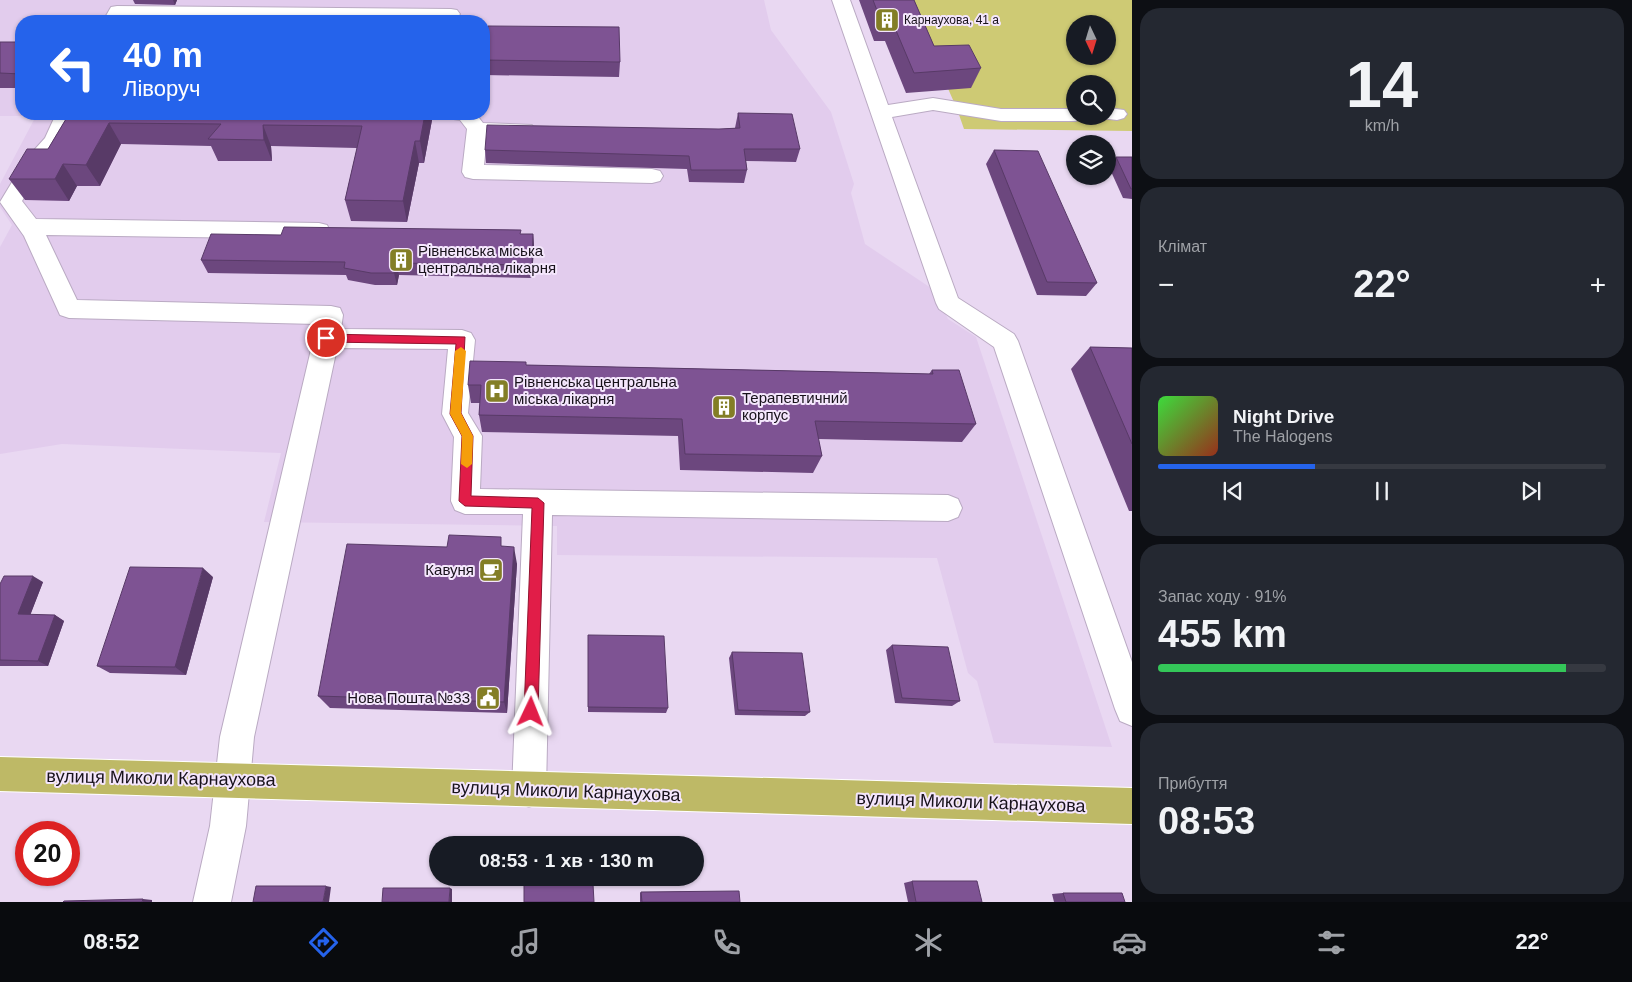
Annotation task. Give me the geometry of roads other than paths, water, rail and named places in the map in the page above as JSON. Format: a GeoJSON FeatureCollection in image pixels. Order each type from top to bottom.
{"type":"FeatureCollection","features":[{"type":"Feature","properties":{"kind":"main road","name":"вулиця Миколи Карнаухова"},"geometry":{"type":"LineString","coordinates":[[0,774],[1132,806]]}},
{"type":"Feature","properties":{"kind":"street"},"geometry":{"type":"LineString","coordinates":[[841,0],[948,303],[1005,341],[1132,709]]}},
{"type":"Feature","properties":{"kind":"street"},"geometry":{"type":"LineString","coordinates":[[115,15],[117,11],[451,14]]}},
{"type":"Feature","properties":{"kind":"street"},"geometry":{"type":"LineString","coordinates":[[882,112],[933,104],[1001,115],[1066,115]]}},
{"type":"Feature","properties":{"kind":"street"},"geometry":{"type":"LineString","coordinates":[[63,120],[54,141],[33,164],[12,202],[29,226],[69,309],[331,315],[237,737],[228,826],[212,902]]}},
{"type":"Feature","properties":{"kind":"street"},"geometry":{"type":"LineString","coordinates":[[471,120],[478,129],[473,172],[652,176]]}},
{"type":"Feature","properties":{"kind":"street"},"geometry":{"type":"LineString","coordinates":[[478,129],[548,130]]}},
{"type":"Feature","properties":{"kind":"street"},"geometry":{"type":"LineString","coordinates":[[29,226],[337,231]]}},
{"type":"Feature","properties":{"kind":"street"},"geometry":{"type":"LineString","coordinates":[[326,338],[462,340],[455,414],[468,436],[465,501],[948,508]]}},
{"type":"Feature","properties":{"kind":"street"},"geometry":{"type":"LineString","coordinates":[[459,368],[487,368]]}},
{"type":"Feature","properties":{"kind":"street"},"geometry":{"type":"LineString","coordinates":[[529,790],[538,503]]}},
{"type":"Feature","properties":{"kind":"place","name":"Карнаухова, 41 а"},"geometry":{"type":"Point","coordinates":[887,20]}},
{"type":"Feature","properties":{"kind":"place","name":"Рівненська міська центральна лікарня"},"geometry":{"type":"Point","coordinates":[401,260]}},
{"type":"Feature","properties":{"kind":"place","name":"Рівненська центральна міська лікарня"},"geometry":{"type":"Point","coordinates":[497,391]}},
{"type":"Feature","properties":{"kind":"place","name":"Терапевтичний корпус"},"geometry":{"type":"Point","coordinates":[724,407]}},
{"type":"Feature","properties":{"kind":"place","name":"Кавуня"},"geometry":{"type":"Point","coordinates":[491,570]}},
{"type":"Feature","properties":{"kind":"place","name":"Нова Пошта №33"},"geometry":{"type":"Point","coordinates":[488,698]}}]}
